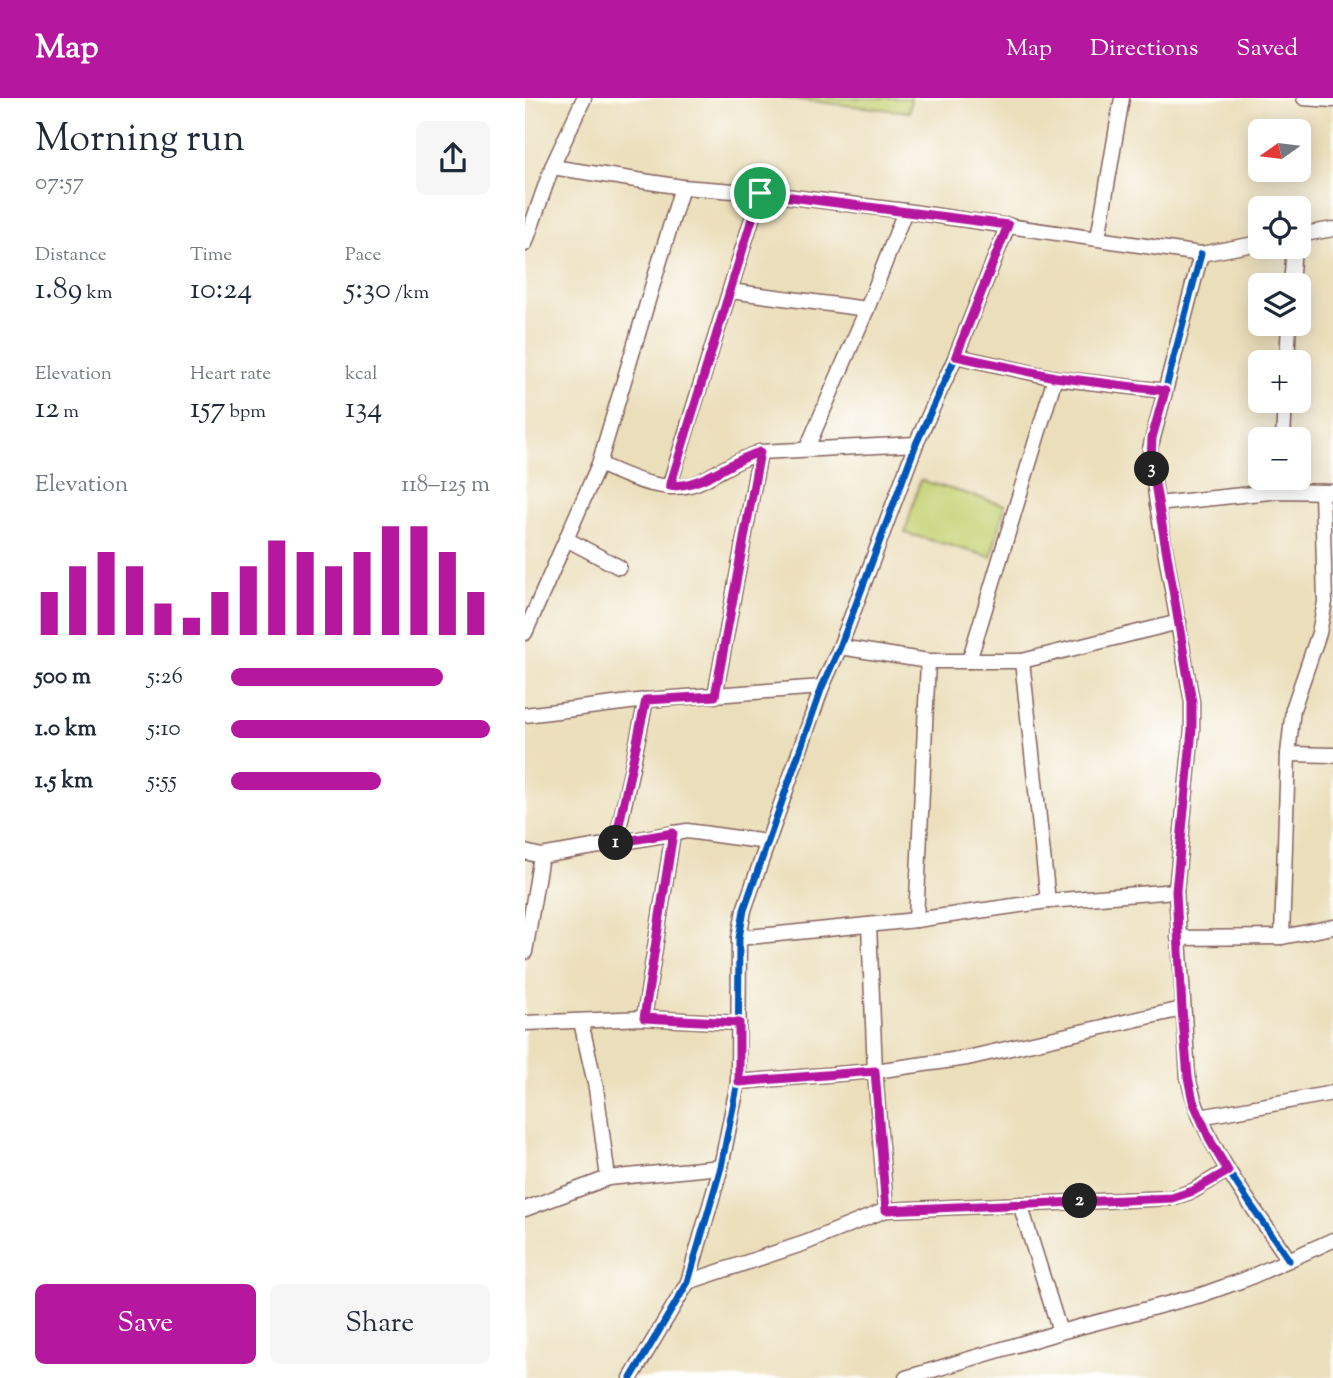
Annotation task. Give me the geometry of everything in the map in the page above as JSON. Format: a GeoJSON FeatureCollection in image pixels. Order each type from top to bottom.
{"type":"FeatureCollection","features":[{"type":"Feature","properties":{"kind":"street"},"geometry":{"type":"LineString","coordinates":[[525,244],[552,167],[584,98]]}},
{"type":"Feature","properties":{"kind":"street"},"geometry":{"type":"LineString","coordinates":[[1098,238],[1122,98]]}},
{"type":"Feature","properties":{"kind":"street"},"geometry":{"type":"LineString","coordinates":[[1304,98],[1333,100]]}},
{"type":"Feature","properties":{"kind":"street"},"geometry":{"type":"LineString","coordinates":[[552,167],[682,187],[760,193],[905,211],[1201,254],[1248,245]]}},
{"type":"Feature","properties":{"kind":"street"},"geometry":{"type":"LineString","coordinates":[[525,633],[599,464],[682,187]]}},
{"type":"Feature","properties":{"kind":"street"},"geometry":{"type":"LineString","coordinates":[[670,486],[760,193]]}},
{"type":"Feature","properties":{"kind":"street"},"geometry":{"type":"LineString","coordinates":[[807,448],[905,211]]}},
{"type":"Feature","properties":{"kind":"street"},"geometry":{"type":"LineString","coordinates":[[631,1378],[688,1282],[721,1167],[739,1082],[739,938],[742,917],[823,687],[916,444],[956,356],[1008,225]]}},
{"type":"Feature","properties":{"kind":"street"},"geometry":{"type":"LineString","coordinates":[[1311,233],[1333,229]]}},
{"type":"Feature","properties":{"kind":"street"},"geometry":{"type":"LineString","coordinates":[[1201,254],[1150,449],[1192,702],[1192,730],[1176,891],[1182,1009],[1188,1077],[1193,1101],[1228,1171],[1289,1260]]}},
{"type":"Feature","properties":{"kind":"street"},"geometry":{"type":"LineString","coordinates":[[730,291],[866,309]]}},
{"type":"Feature","properties":{"kind":"street"},"geometry":{"type":"LineString","coordinates":[[956,356],[1055,377],[1165,391]]}},
{"type":"Feature","properties":{"kind":"street"},"geometry":{"type":"LineString","coordinates":[[969,661],[1055,377]]}},
{"type":"Feature","properties":{"kind":"street"},"geometry":{"type":"LineString","coordinates":[[599,464],[625,475],[670,486],[698,483],[739,459],[760,452],[916,444]]}},
{"type":"Feature","properties":{"kind":"street"},"geometry":{"type":"LineString","coordinates":[[715,696],[760,452]]}},
{"type":"Feature","properties":{"kind":"street"},"geometry":{"type":"LineString","coordinates":[[1157,503],[1248,489]]}},
{"type":"Feature","properties":{"kind":"street"},"geometry":{"type":"LineString","coordinates":[[1282,937],[1288,754],[1294,699],[1319,633],[1325,602],[1327,492]]}},
{"type":"Feature","properties":{"kind":"street"},"geometry":{"type":"LineString","coordinates":[[568,540],[619,567]]}},
{"type":"Feature","properties":{"kind":"street"},"geometry":{"type":"LineString","coordinates":[[840,647],[928,661],[1022,661],[1179,622]]}},
{"type":"Feature","properties":{"kind":"street"},"geometry":{"type":"LineString","coordinates":[[916,920],[928,661]]}},
{"type":"Feature","properties":{"kind":"street"},"geometry":{"type":"LineString","coordinates":[[1022,661],[1048,901]]}},
{"type":"Feature","properties":{"kind":"street"},"geometry":{"type":"LineString","coordinates":[[525,715],[646,700],[823,687]]}},
{"type":"Feature","properties":{"kind":"street"},"geometry":{"type":"LineString","coordinates":[[615,843],[646,700]]}},
{"type":"Feature","properties":{"kind":"street"},"geometry":{"type":"LineString","coordinates":[[1288,754],[1333,755]]}},
{"type":"Feature","properties":{"kind":"street"},"geometry":{"type":"LineString","coordinates":[[525,852],[541,856],[699,831],[767,842]]}},
{"type":"Feature","properties":{"kind":"street"},"geometry":{"type":"LineString","coordinates":[[644,1018],[673,833]]}},
{"type":"Feature","properties":{"kind":"street"},"geometry":{"type":"LineString","coordinates":[[525,952],[541,856]]}},
{"type":"Feature","properties":{"kind":"street"},"geometry":{"type":"LineString","coordinates":[[739,938],[916,920],[1048,901],[1176,891]]}},
{"type":"Feature","properties":{"kind":"street"},"geometry":{"type":"LineString","coordinates":[[869,925],[875,1071],[886,1210]]}},
{"type":"Feature","properties":{"kind":"street"},"geometry":{"type":"LineString","coordinates":[[1178,938],[1282,937],[1333,927]]}},
{"type":"Feature","properties":{"kind":"street"},"geometry":{"type":"LineString","coordinates":[[739,1082],[875,1071],[967,1058],[1182,1009]]}},
{"type":"Feature","properties":{"kind":"street"},"geometry":{"type":"LineString","coordinates":[[525,1023],[644,1018],[739,1023]]}},
{"type":"Feature","properties":{"kind":"street"},"geometry":{"type":"LineString","coordinates":[[582,1022],[596,1088],[608,1178]]}},
{"type":"Feature","properties":{"kind":"street"},"geometry":{"type":"LineString","coordinates":[[1200,1117],[1333,1093]]}},
{"type":"Feature","properties":{"kind":"street"},"geometry":{"type":"LineString","coordinates":[[525,1209],[608,1178],[721,1167]]}},
{"type":"Feature","properties":{"kind":"street"},"geometry":{"type":"LineString","coordinates":[[688,1282],[805,1243],[886,1210],[1172,1198],[1193,1191],[1228,1171]]}},
{"type":"Feature","properties":{"kind":"street"},"geometry":{"type":"LineString","coordinates":[[1020,1204],[1060,1332]]}},
{"type":"Feature","properties":{"kind":"street"},"geometry":{"type":"LineString","coordinates":[[906,1378],[1060,1332],[1202,1295],[1246,1279],[1333,1240]]}},
{"type":"Feature","properties":{"kind":"green space"},"geometry":{"type":"Polygon","coordinates":[[[781,98],[911,98],[909,112],[781,98]]]}},
{"type":"Feature","properties":{"kind":"green space"},"geometry":{"type":"Polygon","coordinates":[[[920,480],[1005,505],[991,557],[905,533],[920,480]]]}},
{"type":"Feature","properties":{"kind":"cycle path"},"geometry":{"type":"LineString","coordinates":[[631,1378],[688,1282],[721,1167],[738,1082],[739,938],[744,910],[822,687],[840,647],[916,444],[956,356],[1008,225]]}},
{"type":"Feature","properties":{"kind":"cycle path"},"geometry":{"type":"LineString","coordinates":[[1201,254],[1150,449],[1157,504],[1192,702],[1192,730],[1176,891],[1188,1077],[1195,1102],[1216,1150],[1289,1260]]}},
{"type":"Feature","properties":{"kind":"route"},"geometry":{"type":"LineString","coordinates":[[760,193],[1008,225],[956,356],[1055,377],[1165,391],[1150,449],[1192,702],[1192,730],[1176,891],[1182,1009],[1188,1077],[1193,1101],[1211,1142],[1228,1171],[1193,1191],[1172,1198],[886,1210],[875,1071],[739,1082],[739,1023],[644,1018],[673,833],[615,843],[646,700],[715,696],[760,452],[739,459],[698,483],[670,486],[760,193]]}}]}
